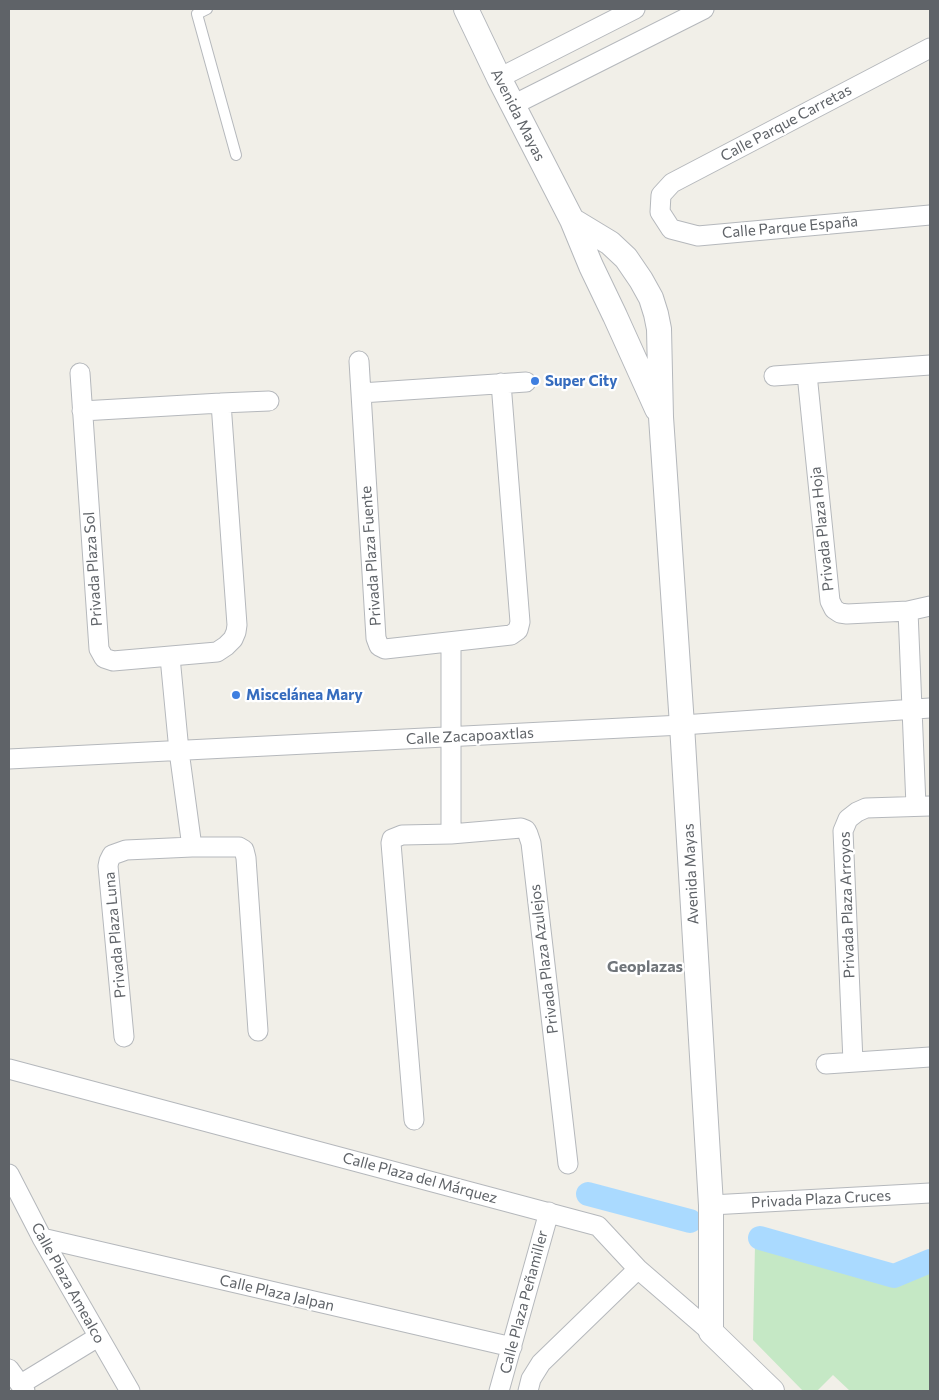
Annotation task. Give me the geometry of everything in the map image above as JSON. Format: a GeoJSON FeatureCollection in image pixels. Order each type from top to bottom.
{"type":"FeatureCollection","features":[{"type":"Feature","properties":{"kind":"street","name":"Avenida Mayas"},"geometry":{"type":"LineString","coordinates":[[466,9],[572,220],[590,266],[661,417]]}},
{"type":"Feature","properties":{"kind":"street"},"geometry":{"type":"LineString","coordinates":[[499,78],[635,9]]}},
{"type":"Feature","properties":{"kind":"street"},"geometry":{"type":"LineString","coordinates":[[513,105],[704,9]]}},
{"type":"Feature","properties":{"kind":"street","name":"Calle Parque Carretas"},"geometry":{"type":"LineString","coordinates":[[660,212],[661,195],[672,183],[930,48]]}},
{"type":"Feature","properties":{"kind":"street","name":"Calle Parque España"},"geometry":{"type":"LineString","coordinates":[[660,212],[671,229],[698,236],[930,215]]}},
{"type":"Feature","properties":{"kind":"street","name":"Avenida Mayas"},"geometry":{"type":"LineString","coordinates":[[572,220],[610,243],[626,258],[641,280],[650,298],[659,329],[661,417],[711,1206],[710,1332]]}},
{"type":"Feature","properties":{"kind":"street","name":"Privada Plaza Fuente"},"geometry":{"type":"LineString","coordinates":[[359,361],[376,638],[379,646],[385,649],[511,635],[518,630],[520,622],[501,383]]}},
{"type":"Feature","properties":{"kind":"street"},"geometry":{"type":"LineString","coordinates":[[774,376],[930,365]]}},
{"type":"Feature","properties":{"kind":"street","name":"Privada Plaza Sol"},"geometry":{"type":"LineString","coordinates":[[80,373],[99,649],[104,658],[113,662],[217,652],[233,639],[237,629],[221,403]]}},
{"type":"Feature","properties":{"kind":"street","name":"Privada Plaza Hoja"},"geometry":{"type":"LineString","coordinates":[[807,374],[830,601],[834,609],[846,614],[908,611],[930,606]]}},
{"type":"Feature","properties":{"kind":"street"},"geometry":{"type":"LineString","coordinates":[[361,393],[526,382]]}},
{"type":"Feature","properties":{"kind":"street"},"geometry":{"type":"LineString","coordinates":[[82,412],[221,403],[269,402]]}},
{"type":"Feature","properties":{"kind":"street"},"geometry":{"type":"LineString","coordinates":[[908,611],[921,709]]}},
{"type":"Feature","properties":{"kind":"street"},"geometry":{"type":"LineString","coordinates":[[451,642],[451,834]]}},
{"type":"Feature","properties":{"kind":"street"},"geometry":{"type":"LineString","coordinates":[[170,657],[179,751],[192,847]]}},
{"type":"Feature","properties":{"kind":"street","name":"Calle Zacapoaxtlas"},"geometry":{"type":"LineString","coordinates":[[9,759],[682,725],[921,709]]}},
{"type":"Feature","properties":{"kind":"street","name":"Privada Plaza Arroyos"},"geometry":{"type":"LineString","coordinates":[[853,1062],[843,831],[848,818],[866,808],[923,806],[921,709]]}},
{"type":"Feature","properties":{"kind":"street","name":"Privada Plaza Azulejos"},"geometry":{"type":"LineString","coordinates":[[414,1120],[392,839],[402,835],[451,834],[520,828],[526,830],[530,838],[568,1164]]}},
{"type":"Feature","properties":{"kind":"street","name":"Privada Plaza Luna"},"geometry":{"type":"LineString","coordinates":[[124,1037],[108,866],[109,860],[112,855],[126,850],[192,847],[239,847],[246,854],[258,1031]]}},
{"type":"Feature","properties":{"kind":"street"},"geometry":{"type":"LineString","coordinates":[[826,1064],[930,1056]]}},
{"type":"Feature","properties":{"kind":"street","name":"Calle Plaza del Márquez"},"geometry":{"type":"LineString","coordinates":[[9,1069],[598,1226],[638,1270],[710,1332],[772,1391]]}},
{"type":"Feature","properties":{"kind":"street","name":"Calle Plaza Amealco"},"geometry":{"type":"LineString","coordinates":[[9,1174],[42,1238],[130,1391]]}},
{"type":"Feature","properties":{"kind":"street","name":"Privada Plaza Cruces"},"geometry":{"type":"LineString","coordinates":[[711,1206],[930,1193]]}},
{"type":"Feature","properties":{"kind":"street","name":"Calle Plaza Peñamiller"},"geometry":{"type":"LineString","coordinates":[[500,1391],[549,1212]]}},
{"type":"Feature","properties":{"kind":"street","name":"Calle Plaza Jalpan"},"geometry":{"type":"LineString","coordinates":[[42,1238],[512,1347]]}},
{"type":"Feature","properties":{"kind":"street","name":"Calle Plaza Peñamiller"},"geometry":{"type":"LineString","coordinates":[[534,1387],[541,1363],[638,1270]]}},
{"type":"Feature","properties":{"kind":"street"},"geometry":{"type":"LineString","coordinates":[[9,1369],[23,1388],[98,1337]]}},
{"type":"Feature","properties":{"kind":"lane"},"geometry":{"type":"LineString","coordinates":[[207,9],[197,14],[236,155]]}},
{"type":"Feature","properties":{"kind":"green space"},"geometry":{"type":"Polygon","coordinates":[[[755,1245],[891,1285],[930,1270],[930,1391],[850,1391],[833,1375],[817,1391],[803,1391],[753,1340],[755,1245]]]}},
{"type":"Feature","properties":{"kind":"waterway"},"geometry":{"type":"LineString","coordinates":[[588,1194],[690,1221]]}},
{"type":"Feature","properties":{"kind":"waterway"},"geometry":{"type":"LineString","coordinates":[[760,1238],[894,1276],[930,1261]]}},
{"type":"Feature","properties":{"kind":"place","name":"Super City"},"geometry":{"type":"Point","coordinates":[535,381]}},
{"type":"Feature","properties":{"kind":"place","name":"Miscelánea Mary"},"geometry":{"type":"Point","coordinates":[236,695]}},
{"type":"Feature","properties":{"kind":"district","name":"Geoplazas"},"geometry":{"type":"Point","coordinates":[645,967]}}]}
